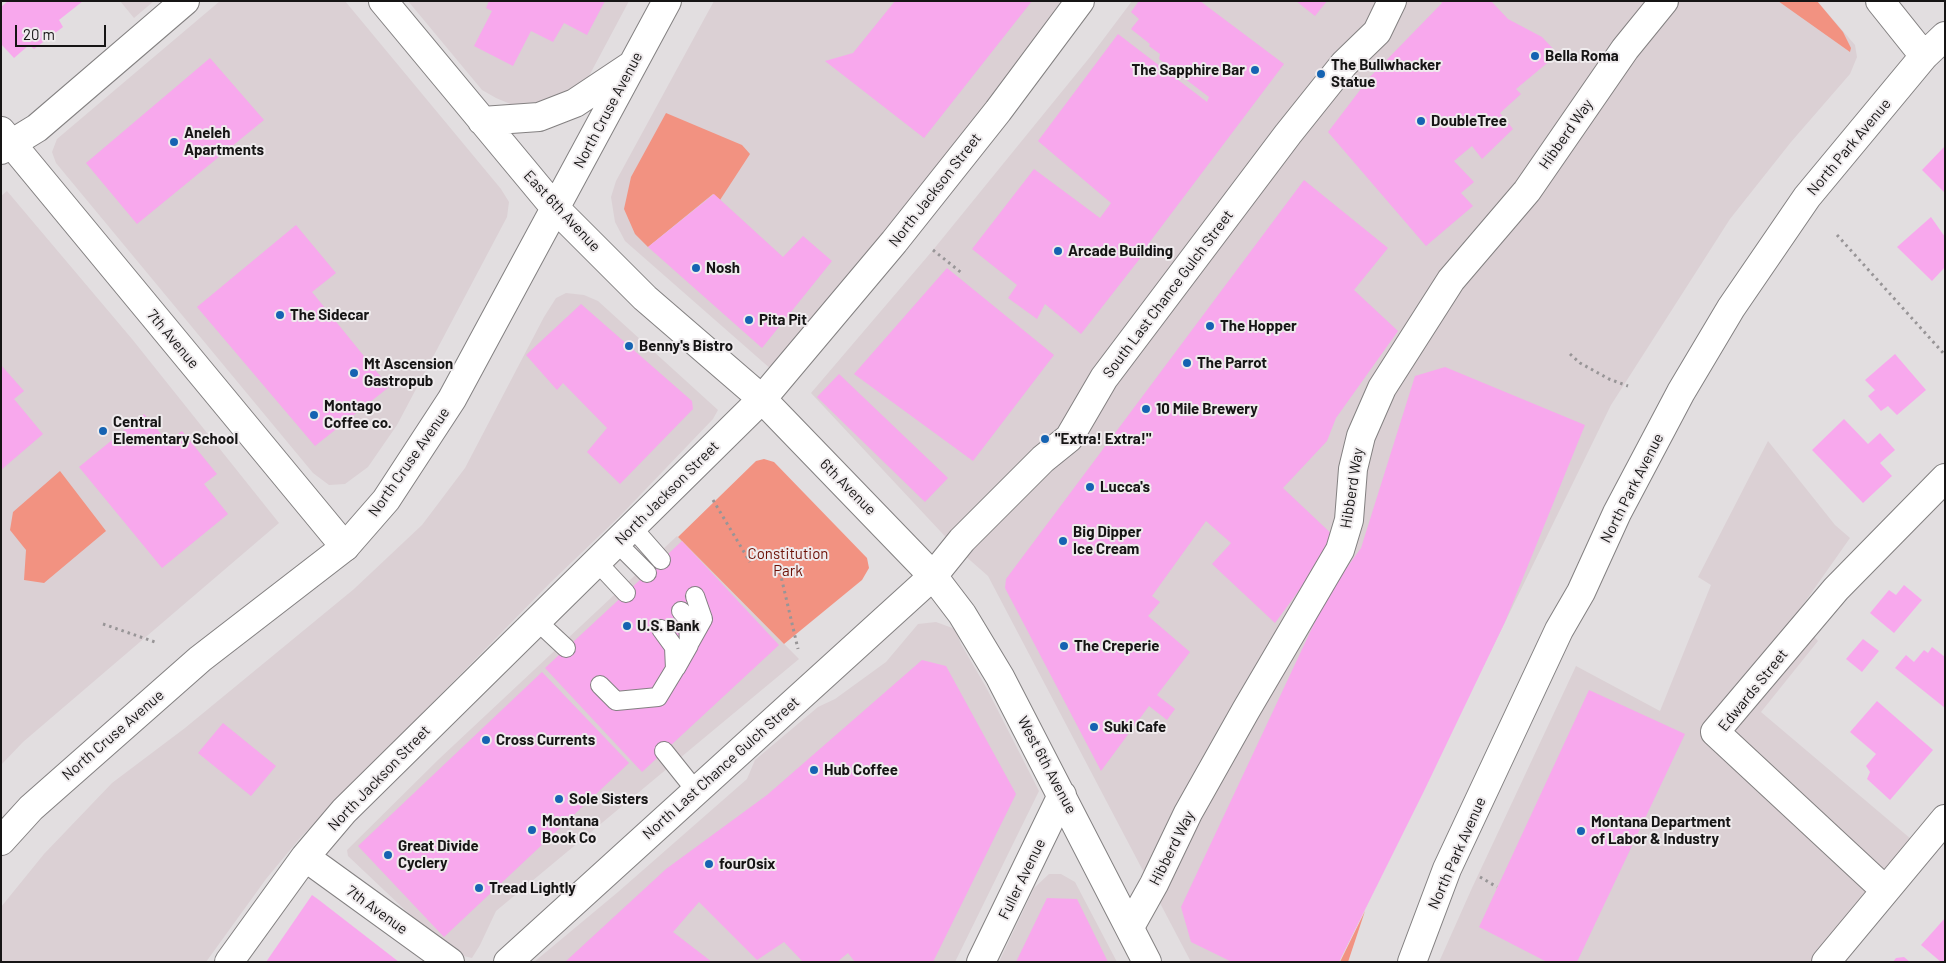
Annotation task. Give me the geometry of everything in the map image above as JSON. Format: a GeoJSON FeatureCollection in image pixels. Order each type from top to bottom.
{"type":"FeatureCollection","features":[{"type":"Feature","properties":{"kind":"street"},"geometry":{"type":"LineString","coordinates":[[5,142],[37,128],[185,1]]}},
{"type":"Feature","properties":{"kind":"street","name":"East 6th Avenue"},"geometry":{"type":"LineString","coordinates":[[383,1],[556,208],[645,298],[762,399]]}},
{"type":"Feature","properties":{"kind":"street","name":"North Cruse Avenue"},"geometry":{"type":"LineString","coordinates":[[1,841],[31,808],[200,659],[346,547],[386,500],[452,399],[667,1]]}},
{"type":"Feature","properties":{"kind":"street","name":"North Jackson Street"},"geometry":{"type":"LineString","coordinates":[[229,962],[305,857],[344,811],[762,399],[894,242],[998,111],[1080,1]]}},
{"type":"Feature","properties":{"kind":"street","name":"South Last Chance Gulch Street"},"geometry":{"type":"LineString","coordinates":[[933,576],[962,540],[1043,459],[1069,438],[1110,371],[1288,134],[1344,64],[1377,32],[1392,1]]}},
{"type":"Feature","properties":{"kind":"street","name":"Hibberd Way"},"geometry":{"type":"LineString","coordinates":[[1130,927],[1154,884],[1188,813],[1340,550],[1349,520],[1353,469],[1359,444],[1370,412],[1382,388],[1451,280],[1527,191],[1625,49],[1664,1]]}},
{"type":"Feature","properties":{"kind":"street"},"geometry":{"type":"LineString","coordinates":[[1880,1],[1924,56]]}},
{"type":"Feature","properties":{"kind":"street","name":"North Park Avenue"},"geometry":{"type":"LineString","coordinates":[[1412,962],[1447,869],[1551,648],[1581,592],[1617,513],[1681,392],[1731,308],[1807,197],[1924,56],[1945,36]]}},
{"type":"Feature","properties":{"kind":"street"},"geometry":{"type":"LineString","coordinates":[[482,120],[539,118],[575,103],[633,65]]}},
{"type":"Feature","properties":{"kind":"street","name":"7th Avenue"},"geometry":{"type":"LineString","coordinates":[[5,142],[346,547]]}},
{"type":"Feature","properties":{"kind":"street","name":"6th Avenue"},"geometry":{"type":"LineString","coordinates":[[762,399],[933,576]]}},
{"type":"Feature","properties":{"kind":"street","name":"Edwards Street"},"geometry":{"type":"LineString","coordinates":[[1885,890],[1715,732],[1836,590],[1945,478]]}},
{"type":"Feature","properties":{"kind":"street","name":"North Last Chance Gulch Street"},"geometry":{"type":"LineString","coordinates":[[508,962],[933,576]]}},
{"type":"Feature","properties":{"kind":"street","name":"West 6th Avenue"},"geometry":{"type":"LineString","coordinates":[[933,576],[962,614],[1000,677],[1147,962]]}},
{"type":"Feature","properties":{"kind":"street","name":"Fuller Avenue"},"geometry":{"type":"LineString","coordinates":[[981,962],[1062,795]]}},
{"type":"Feature","properties":{"kind":"street"},"geometry":{"type":"LineString","coordinates":[[1826,962],[1945,819]]}},
{"type":"Feature","properties":{"kind":"street","name":"7th Avenue"},"geometry":{"type":"LineString","coordinates":[[305,857],[450,962]]}},
{"type":"Feature","properties":{"kind":"lane"},"geometry":{"type":"LineString","coordinates":[[624,535],[661,560]]}},
{"type":"Feature","properties":{"kind":"lane"},"geometry":{"type":"LineString","coordinates":[[624,535],[647,573]]}},
{"type":"Feature","properties":{"kind":"lane"},"geometry":{"type":"LineString","coordinates":[[597,562],[626,593]]}},
{"type":"Feature","properties":{"kind":"lane"},"geometry":{"type":"LineString","coordinates":[[600,685],[616,701],[658,697],[703,619],[695,596]]}},
{"type":"Feature","properties":{"kind":"lane"},"geometry":{"type":"LineString","coordinates":[[680,611],[688,619],[688,645]]}},
{"type":"Feature","properties":{"kind":"lane"},"geometry":{"type":"LineString","coordinates":[[537,621],[566,648]]}},
{"type":"Feature","properties":{"kind":"lane"},"geometry":{"type":"LineString","coordinates":[[661,629],[674,647],[675,669]]}},
{"type":"Feature","properties":{"kind":"lane"},"geometry":{"type":"LineString","coordinates":[[664,751],[696,791]]}},
{"type":"Feature","properties":{"kind":"path"},"geometry":{"type":"LineString","coordinates":[[1837,235],[1945,355]]}},
{"type":"Feature","properties":{"kind":"path"},"geometry":{"type":"LineString","coordinates":[[933,250],[963,274]]}},
{"type":"Feature","properties":{"kind":"path"},"geometry":{"type":"LineString","coordinates":[[1570,354],[1580,363],[1609,379],[1628,386]]}},
{"type":"Feature","properties":{"kind":"path"},"geometry":{"type":"LineString","coordinates":[[713,500],[750,562]]}},
{"type":"Feature","properties":{"kind":"path"},"geometry":{"type":"LineString","coordinates":[[780,572],[798,650]]}},
{"type":"Feature","properties":{"kind":"path"},"geometry":{"type":"LineString","coordinates":[[103,624],[155,642]]}},
{"type":"Feature","properties":{"kind":"path"},"geometry":{"type":"LineString","coordinates":[[1480,877],[1497,887]]}},
{"type":"Feature","properties":{"kind":"shaded area"},"geometry":{"type":"Polygon","coordinates":[[[120,1],[154,1],[134,18],[120,1]]]}},
{"type":"Feature","properties":{"kind":"shaded area"},"geometry":{"type":"Polygon","coordinates":[[[220,1],[345,1],[501,189],[509,202],[507,217],[397,425],[368,467],[345,484],[329,485],[313,473],[56,163],[52,152],[57,139],[220,1]]]}},
{"type":"Feature","properties":{"kind":"shaded area"},"geometry":{"type":"Polygon","coordinates":[[[408,1],[629,1],[589,76],[572,95],[520,108],[482,90],[408,1]]]}},
{"type":"Feature","properties":{"kind":"shaded area"},"geometry":{"type":"Polygon","coordinates":[[[714,1],[1070,1],[912,202],[772,370],[625,241],[615,222],[611,197],[616,181],[714,1]]]}},
{"type":"Feature","properties":{"kind":"shaded area"},"geometry":{"type":"Polygon","coordinates":[[[1132,1],[1817,1],[1855,45],[1857,57],[1850,74],[1791,142],[1730,219],[1611,405],[1339,962],[1191,962],[988,576],[955,547],[811,393],[933,250],[1090,57],[1132,1]]]}},
{"type":"Feature","properties":{"kind":"shaded area","name":"Central Elementary School"},"geometry":{"type":"Polygon","coordinates":[[[7,191],[132,339],[279,523],[23,742],[1,765],[1,196],[7,191]]]}},
{"type":"Feature","properties":{"kind":"shaded area"},"geometry":{"type":"Polygon","coordinates":[[[566,293],[584,295],[598,301],[718,410],[713,419],[620,516],[551,582],[300,838],[266,879],[206,962],[1,962],[1,907],[44,854],[112,783],[185,728],[354,589],[422,525],[465,468],[544,317],[556,298],[566,293]]]}},
{"type":"Feature","properties":{"kind":"shaded area"},"geometry":{"type":"Polygon","coordinates":[[[1768,441],[1835,525],[1850,538],[1795,616],[1818,641],[1761,712],[1911,839],[1811,962],[1439,962],[1576,666],[1660,711],[1711,585],[1698,577],[1768,441]]]}},
{"type":"Feature","properties":{"kind":"shaded area"},"geometry":{"type":"Polygon","coordinates":[[[677,536],[799,659],[496,911],[472,958],[455,954],[440,943],[348,856],[347,850],[439,759],[677,536]]]}},
{"type":"Feature","properties":{"kind":"shaded area"},"geometry":{"type":"Polygon","coordinates":[[[936,622],[955,629],[961,644],[986,687],[1039,791],[955,962],[534,962],[618,892],[747,779],[755,760],[818,707],[835,699],[886,662],[918,624],[936,622]]]}},
{"type":"Feature","properties":{"kind":"shaded area"},"geometry":{"type":"Polygon","coordinates":[[[1049,874],[1061,874],[1075,882],[1117,962],[999,962],[1034,888],[1049,874]]]}},
{"type":"Feature","properties":{"kind":"green space"},"geometry":{"type":"Polygon","coordinates":[[[1778,1],[1817,1],[1843,32],[1851,48],[1850,52],[1778,1]]]}},
{"type":"Feature","properties":{"kind":"green space"},"geometry":{"type":"Polygon","coordinates":[[[666,113],[742,145],[750,154],[720,200],[713,194],[648,247],[635,234],[624,209],[631,177],[666,113]]]}},
{"type":"Feature","properties":{"kind":"green space","name":"Constitution Park"},"geometry":{"type":"Polygon","coordinates":[[[764,459],[774,462],[867,558],[869,568],[862,580],[784,644],[678,537],[756,461],[764,459]]]}},
{"type":"Feature","properties":{"kind":"green space"},"geometry":{"type":"Polygon","coordinates":[[[60,471],[106,531],[44,583],[24,580],[26,550],[10,530],[13,512],[60,471]]]}},
{"type":"Feature","properties":{"kind":"green space"},"geometry":{"type":"Polygon","coordinates":[[[1365,911],[1348,962],[1340,962],[1365,911]]]}},
{"type":"Feature","properties":{"kind":"building"},"geometry":{"type":"Polygon","coordinates":[[[8,1],[83,1],[59,20],[63,27],[34,49],[29,45],[14,58],[1,44],[1,7],[8,1]]]}},
{"type":"Feature","properties":{"kind":"building"},"geometry":{"type":"Polygon","coordinates":[[[489,1],[605,1],[587,35],[564,23],[553,42],[531,31],[513,66],[474,46],[492,11],[486,8],[489,1]]]}},
{"type":"Feature","properties":{"kind":"building"},"geometry":{"type":"Polygon","coordinates":[[[895,1],[1032,1],[924,138],[825,61],[853,53],[895,1]]]}},
{"type":"Feature","properties":{"kind":"building"},"geometry":{"type":"Polygon","coordinates":[[[1139,1],[1200,1],[1284,64],[1143,251],[1145,252],[1081,334],[1045,304],[1037,319],[1008,298],[1017,285],[972,249],[1034,169],[1100,218],[1111,203],[1038,141],[1118,34],[1207,102],[1209,97],[1159,59],[1160,54],[1131,29],[1139,19],[1131,12],[1139,1]]]}},
{"type":"Feature","properties":{"kind":"building"},"geometry":{"type":"Polygon","coordinates":[[[1296,1],[1327,1],[1315,16],[1296,1]]]}},
{"type":"Feature","properties":{"kind":"building","name":"DoubleTree"},"geometry":{"type":"Polygon","coordinates":[[[1441,1],[1491,1],[1508,19],[1542,37],[1558,54],[1516,89],[1521,94],[1500,113],[1513,129],[1482,159],[1472,146],[1454,161],[1474,182],[1461,193],[1473,206],[1426,246],[1328,132],[1370,77],[1442,3],[1441,1]]]}},
{"type":"Feature","properties":{"kind":"building","name":"Aneleh Apartments"},"geometry":{"type":"Polygon","coordinates":[[[210,58],[264,120],[137,224],[86,163],[210,58]]]}},
{"type":"Feature","properties":{"kind":"building"},"geometry":{"type":"Polygon","coordinates":[[[1945,146],[1945,193],[1922,170],[1945,146]]]}},
{"type":"Feature","properties":{"kind":"building"},"geometry":{"type":"Polygon","coordinates":[[[1304,180],[1388,248],[1354,290],[1398,331],[1336,418],[1327,441],[1283,488],[1337,539],[1275,623],[1212,564],[1231,543],[1206,521],[1152,596],[1160,602],[1148,616],[1190,652],[1157,695],[1175,709],[1167,720],[1149,706],[1101,771],[1005,588],[1006,579],[1304,180]]]}},
{"type":"Feature","properties":{"kind":"building"},"geometry":{"type":"Polygon","coordinates":[[[714,194],[783,257],[803,236],[832,261],[762,348],[648,247],[714,194]]]}},
{"type":"Feature","properties":{"kind":"building"},"geometry":{"type":"Polygon","coordinates":[[[1931,217],[1945,237],[1945,267],[1932,281],[1897,247],[1931,217]]]}},
{"type":"Feature","properties":{"kind":"building"},"geometry":{"type":"Polygon","coordinates":[[[296,225],[336,273],[312,292],[389,387],[315,446],[197,307],[296,225]]]}},
{"type":"Feature","properties":{"kind":"building"},"geometry":{"type":"Polygon","coordinates":[[[947,268],[1054,355],[973,461],[854,374],[947,268]]]}},
{"type":"Feature","properties":{"kind":"building"},"geometry":{"type":"Polygon","coordinates":[[[581,304],[692,401],[693,409],[620,484],[587,452],[607,428],[563,383],[557,390],[526,355],[581,304]]]}},
{"type":"Feature","properties":{"kind":"building"},"geometry":{"type":"Polygon","coordinates":[[[1895,354],[1926,390],[1897,415],[1888,406],[1881,411],[1868,396],[1875,390],[1865,380],[1895,354]]]}},
{"type":"Feature","properties":{"kind":"building"},"geometry":{"type":"Polygon","coordinates":[[[1,365],[24,391],[14,399],[43,434],[1,470],[1,365]]]}},
{"type":"Feature","properties":{"kind":"building"},"geometry":{"type":"Polygon","coordinates":[[[1445,367],[1585,425],[1505,622],[1339,962],[1232,962],[1191,942],[1181,907],[1328,594],[1361,548],[1415,376],[1445,367]]]}},
{"type":"Feature","properties":{"kind":"building"},"geometry":{"type":"Polygon","coordinates":[[[839,374],[948,478],[925,502],[817,397],[839,374]]]}},
{"type":"Feature","properties":{"kind":"building"},"geometry":{"type":"Polygon","coordinates":[[[144,414],[168,442],[182,431],[217,474],[204,484],[228,514],[162,568],[79,467],[144,414]]]}},
{"type":"Feature","properties":{"kind":"building"},"geometry":{"type":"Polygon","coordinates":[[[1844,419],[1868,444],[1880,433],[1895,450],[1880,463],[1892,476],[1863,503],[1812,450],[1844,419]]]}},
{"type":"Feature","properties":{"kind":"building"},"geometry":{"type":"Polygon","coordinates":[[[682,541],[779,645],[642,772],[545,668],[682,541]]]}},
{"type":"Feature","properties":{"kind":"building"},"geometry":{"type":"Polygon","coordinates":[[[1904,585],[1922,600],[1894,633],[1870,613],[1889,590],[1896,595],[1904,585]]]}},
{"type":"Feature","properties":{"kind":"building"},"geometry":{"type":"Polygon","coordinates":[[[1863,639],[1879,651],[1862,672],[1846,659],[1863,639]]]}},
{"type":"Feature","properties":{"kind":"building"},"geometry":{"type":"Polygon","coordinates":[[[1932,647],[1945,657],[1945,708],[1895,668],[1906,655],[1914,662],[1924,650],[1928,653],[1932,647]]]}},
{"type":"Feature","properties":{"kind":"building"},"geometry":{"type":"Polygon","coordinates":[[[922,660],[946,666],[1016,794],[933,962],[855,962],[848,953],[837,962],[803,962],[784,942],[757,960],[699,902],[673,932],[712,962],[565,962],[666,869],[767,795],[922,660]]]}},
{"type":"Feature","properties":{"kind":"building"},"geometry":{"type":"Polygon","coordinates":[[[542,672],[629,763],[444,937],[358,846],[542,672]]]}},
{"type":"Feature","properties":{"kind":"building"},"geometry":{"type":"Polygon","coordinates":[[[1589,690],[1685,734],[1577,962],[1547,962],[1479,927],[1589,690]]]}},
{"type":"Feature","properties":{"kind":"building"},"geometry":{"type":"Polygon","coordinates":[[[1877,701],[1933,750],[1890,800],[1867,779],[1870,772],[1866,766],[1876,754],[1850,732],[1877,701]]]}},
{"type":"Feature","properties":{"kind":"building"},"geometry":{"type":"Polygon","coordinates":[[[223,723],[276,766],[251,796],[198,753],[223,723]]]}},
{"type":"Feature","properties":{"kind":"building"},"geometry":{"type":"Polygon","coordinates":[[[312,895],[319,900],[399,962],[266,962],[312,895]]]}},
{"type":"Feature","properties":{"kind":"building"},"geometry":{"type":"Polygon","coordinates":[[[1047,898],[1077,899],[1108,962],[1016,962],[1047,898]]]}},
{"type":"Feature","properties":{"kind":"building"},"geometry":{"type":"Polygon","coordinates":[[[1945,918],[1945,962],[1941,962],[1921,945],[1945,918]]]}},
{"type":"Feature","properties":{"kind":"building"},"geometry":{"type":"Polygon","coordinates":[[[1904,957],[1910,962],[1893,962],[1896,958],[1904,957]]]}},
{"type":"Feature","properties":{"kind":"place","name":"Bella Roma"},"geometry":{"type":"Point","coordinates":[1535,56]}},
{"type":"Feature","properties":{"kind":"place","name":"The Sapphire Bar"},"geometry":{"type":"Point","coordinates":[1255,70]}},
{"type":"Feature","properties":{"kind":"place","name":"The Bullwhacker Statue"},"geometry":{"type":"Point","coordinates":[1321,74]}},
{"type":"Feature","properties":{"kind":"place","name":"DoubleTree"},"geometry":{"type":"Point","coordinates":[1421,121]}},
{"type":"Feature","properties":{"kind":"place","name":"Aneleh Apartments"},"geometry":{"type":"Point","coordinates":[174,142]}},
{"type":"Feature","properties":{"kind":"place","name":"Arcade Building"},"geometry":{"type":"Point","coordinates":[1058,251]}},
{"type":"Feature","properties":{"kind":"place","name":"Nosh"},"geometry":{"type":"Point","coordinates":[696,268]}},
{"type":"Feature","properties":{"kind":"place","name":"The Sidecar"},"geometry":{"type":"Point","coordinates":[280,315]}},
{"type":"Feature","properties":{"kind":"place","name":"Pita Pit"},"geometry":{"type":"Point","coordinates":[749,320]}},
{"type":"Feature","properties":{"kind":"place","name":"The Hopper"},"geometry":{"type":"Point","coordinates":[1210,326]}},
{"type":"Feature","properties":{"kind":"place","name":"Benny's Bistro"},"geometry":{"type":"Point","coordinates":[629,346]}},
{"type":"Feature","properties":{"kind":"place","name":"The Parrot"},"geometry":{"type":"Point","coordinates":[1187,363]}},
{"type":"Feature","properties":{"kind":"place","name":"Mt Ascension Gastropub"},"geometry":{"type":"Point","coordinates":[354,373]}},
{"type":"Feature","properties":{"kind":"place","name":"10 Mile Brewery"},"geometry":{"type":"Point","coordinates":[1146,409]}},
{"type":"Feature","properties":{"kind":"place","name":"Montago Coffee co."},"geometry":{"type":"Point","coordinates":[314,415]}},
{"type":"Feature","properties":{"kind":"place","name":"Central Elementary School"},"geometry":{"type":"Point","coordinates":[103,431]}},
{"type":"Feature","properties":{"kind":"place","name":"\"Extra! Extra!\""},"geometry":{"type":"Point","coordinates":[1045,439]}},
{"type":"Feature","properties":{"kind":"place","name":"Lucca's"},"geometry":{"type":"Point","coordinates":[1090,487]}},
{"type":"Feature","properties":{"kind":"place","name":"Big Dipper Ice Cream"},"geometry":{"type":"Point","coordinates":[1063,541]}},
{"type":"Feature","properties":{"kind":"place","name":"U.S. Bank"},"geometry":{"type":"Point","coordinates":[627,626]}},
{"type":"Feature","properties":{"kind":"place","name":"The Creperie"},"geometry":{"type":"Point","coordinates":[1064,646]}},
{"type":"Feature","properties":{"kind":"place","name":"Suki Cafe"},"geometry":{"type":"Point","coordinates":[1094,727]}},
{"type":"Feature","properties":{"kind":"place","name":"Cross Currents"},"geometry":{"type":"Point","coordinates":[486,740]}},
{"type":"Feature","properties":{"kind":"place","name":"Hub Coffee"},"geometry":{"type":"Point","coordinates":[814,770]}},
{"type":"Feature","properties":{"kind":"place","name":"Sole Sisters"},"geometry":{"type":"Point","coordinates":[559,799]}},
{"type":"Feature","properties":{"kind":"place","name":"Montana Book Co"},"geometry":{"type":"Point","coordinates":[532,830]}},
{"type":"Feature","properties":{"kind":"place","name":"Montana Department of Labor & Industry"},"geometry":{"type":"Point","coordinates":[1581,831]}},
{"type":"Feature","properties":{"kind":"place","name":"Great Divide Cyclery"},"geometry":{"type":"Point","coordinates":[388,855]}},
{"type":"Feature","properties":{"kind":"place","name":"fourOsix"},"geometry":{"type":"Point","coordinates":[709,864]}},
{"type":"Feature","properties":{"kind":"place","name":"Tread Lightly"},"geometry":{"type":"Point","coordinates":[479,888]}}]}
